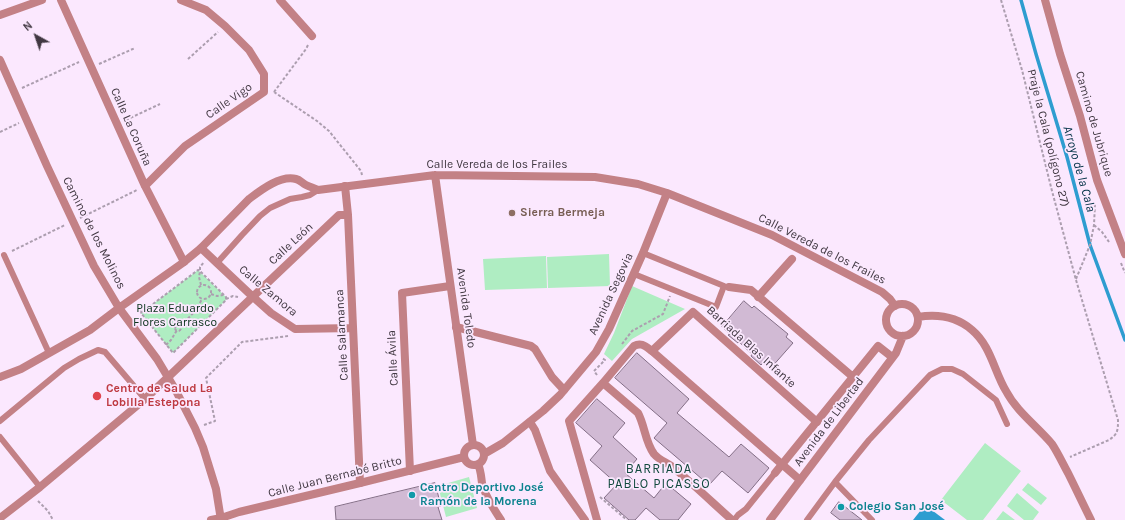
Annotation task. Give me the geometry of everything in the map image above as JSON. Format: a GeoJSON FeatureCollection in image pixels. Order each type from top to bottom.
{"type":"FeatureCollection","features":[{"type":"Feature","properties":{"kind":"street"},"geometry":{"type":"LineString","coordinates":[[0,15],[42,0]]}},
{"type":"Feature","properties":{"kind":"street","name":"Calle La Coruña"},"geometry":{"type":"LineString","coordinates":[[61,0],[145,186],[184,262]]}},
{"type":"Feature","properties":{"kind":"street","name":"Calle Vigo"},"geometry":{"type":"LineString","coordinates":[[145,186],[185,146],[264,92],[264,74],[249,50],[225,26],[206,10],[181,0]]}},
{"type":"Feature","properties":{"kind":"street"},"geometry":{"type":"LineString","coordinates":[[280,0],[312,36]]}},
{"type":"Feature","properties":{"kind":"street","name":"Camino de Jubrique"},"geometry":{"type":"LineString","coordinates":[[1045,0],[1060,54],[1080,116],[1097,180],[1125,254]]}},
{"type":"Feature","properties":{"kind":"street","name":"Camino de los Molinos"},"geometry":{"type":"LineString","coordinates":[[0,60],[47,166],[94,266],[119,308],[157,359],[175,389],[195,428],[203,447],[216,489],[221,519]]}},
{"type":"Feature","properties":{"kind":"street","name":"Calle Vereda de los Frailes"},"geometry":{"type":"LineString","coordinates":[[318,190],[434,175],[595,177],[638,184],[667,193],[772,235],[882,292],[890,298],[895,306]]}},
{"type":"Feature","properties":{"kind":"street","name":"Avenida Toledo"},"geometry":{"type":"LineString","coordinates":[[434,175],[473,445]]}},
{"type":"Feature","properties":{"kind":"street"},"geometry":{"type":"LineString","coordinates":[[0,377],[21,369],[90,330],[184,262],[201,248],[249,199],[267,186],[278,181],[291,178],[298,179],[305,185],[318,190]]}},
{"type":"Feature","properties":{"kind":"street","name":"Calle Salamanca"},"geometry":{"type":"LineString","coordinates":[[345,186],[348,215],[360,483]]}},
{"type":"Feature","properties":{"kind":"street","name":"Avenida Segovia"},"geometry":{"type":"LineString","coordinates":[[484,454],[503,443],[552,403],[596,352],[609,330],[667,193]]}},
{"type":"Feature","properties":{"kind":"street","name":"Calle León"},"geometry":{"type":"LineString","coordinates":[[252,296],[340,215],[348,215]]}},
{"type":"Feature","properties":{"kind":"street","name":"Calle Zamora"},"geometry":{"type":"LineString","coordinates":[[201,248],[271,313],[295,329],[353,328]]}},
{"type":"Feature","properties":{"kind":"street"},"geometry":{"type":"LineString","coordinates":[[758,297],[792,259]]}},
{"type":"Feature","properties":{"kind":"street","name":"Calle Ávila"},"geometry":{"type":"LineString","coordinates":[[410,471],[402,293],[450,286]]}},
{"type":"Feature","properties":{"kind":"street"},"geometry":{"type":"LineString","coordinates":[[729,287],[751,290],[853,377]]}},
{"type":"Feature","properties":{"kind":"street"},"geometry":{"type":"LineString","coordinates":[[0,518],[40,487],[145,399],[252,296]]}},
{"type":"Feature","properties":{"kind":"street"},"geometry":{"type":"LineString","coordinates":[[899,304],[909,305],[916,312],[918,317],[916,327],[913,332],[908,335],[898,336],[890,331],[887,326],[886,317],[891,309],[899,304]]}},
{"type":"Feature","properties":{"kind":"street","name":"Barriada Blas Infante"},"geometry":{"type":"LineString","coordinates":[[652,351],[693,312],[817,422]]}},
{"type":"Feature","properties":{"kind":"street"},"geometry":{"type":"LineString","coordinates":[[918,317],[932,316],[955,320],[972,330],[982,341],[1011,400],[1052,445],[1062,461],[1091,520]]}},
{"type":"Feature","properties":{"kind":"street"},"geometry":{"type":"LineString","coordinates":[[456,326],[531,346],[535,349],[552,378],[564,390]]}},
{"type":"Feature","properties":{"kind":"street","name":"Avenida de Libertad"},"geometry":{"type":"LineString","coordinates":[[770,520],[896,353],[903,336]]}},
{"type":"Feature","properties":{"kind":"street"},"geometry":{"type":"LineString","coordinates":[[597,520],[570,421],[634,346],[638,344],[642,344],[652,351],[800,480]]}},
{"type":"Feature","properties":{"kind":"street"},"geometry":{"type":"LineString","coordinates":[[775,473],[878,346],[892,357]]}},
{"type":"Feature","properties":{"kind":"street"},"geometry":{"type":"LineString","coordinates":[[603,383],[638,413],[642,420],[648,444],[654,454],[672,467],[733,520]]}},
{"type":"Feature","properties":{"kind":"street"},"geometry":{"type":"LineString","coordinates":[[530,422],[535,430],[550,471],[584,520]]}},
{"type":"Feature","properties":{"kind":"street"},"geometry":{"type":"LineString","coordinates":[[473,445],[481,448],[484,454],[483,460],[478,464],[472,465],[467,462],[464,457],[465,450],[473,445]]}},
{"type":"Feature","properties":{"kind":"street","name":"Calle Juan Bernabé Britto"},"geometry":{"type":"LineString","coordinates":[[211,520],[221,519],[239,512],[464,457]]}},
{"type":"Feature","properties":{"kind":"street"},"geometry":{"type":"LineString","coordinates":[[478,464],[481,471],[482,484],[496,514],[501,520]]}},
{"type":"Feature","properties":{"kind":"lane"},"geometry":{"type":"LineString","coordinates":[[217,263],[260,216],[270,208],[290,199],[302,197],[318,190]]}},
{"type":"Feature","properties":{"kind":"lane"},"geometry":{"type":"LineString","coordinates":[[634,274],[716,307],[724,286],[643,252]]}},
{"type":"Feature","properties":{"kind":"lane"},"geometry":{"type":"LineString","coordinates":[[4,255],[49,353]]}},
{"type":"Feature","properties":{"kind":"lane"},"geometry":{"type":"LineString","coordinates":[[0,421],[64,368],[98,350],[105,352],[145,399]]}},
{"type":"Feature","properties":{"kind":"lane"},"geometry":{"type":"LineString","coordinates":[[807,520],[869,440],[930,375],[942,369],[952,369],[963,374],[996,400],[1006,424]]}},
{"type":"Feature","properties":{"kind":"lane"},"geometry":{"type":"LineString","coordinates":[[0,437],[40,487]]}},
{"type":"Feature","properties":{"kind":"lane"},"geometry":{"type":"LineString","coordinates":[[733,520],[746,509],[775,473]]}},
{"type":"Feature","properties":{"kind":"lane"},"geometry":{"type":"LineString","coordinates":[[835,482],[872,520]]}},
{"type":"Feature","properties":{"kind":"path","name":"Praje la Cala (polígono 27)"},"geometry":{"type":"LineString","coordinates":[[1001,0],[1022,70],[1076,280],[1118,420],[1118,429],[1115,436],[1062,461]]}},
{"type":"Feature","properties":{"kind":"path"},"geometry":{"type":"LineString","coordinates":[[188,59],[225,26]]}},
{"type":"Feature","properties":{"kind":"path"},"geometry":{"type":"LineString","coordinates":[[312,36],[306,49],[274,92],[317,121],[329,131],[361,171],[365,183]]}},
{"type":"Feature","properties":{"kind":"path"},"geometry":{"type":"LineString","coordinates":[[91,67],[134,48]]}},
{"type":"Feature","properties":{"kind":"path"},"geometry":{"type":"LineString","coordinates":[[14,91],[88,59]]}},
{"type":"Feature","properties":{"kind":"path"},"geometry":{"type":"LineString","coordinates":[[117,124],[160,104]]}},
{"type":"Feature","properties":{"kind":"path"},"geometry":{"type":"LineString","coordinates":[[0,132],[27,120]]}},
{"type":"Feature","properties":{"kind":"path"},"geometry":{"type":"LineString","coordinates":[[1076,280],[1090,245],[1094,225]]}},
{"type":"Feature","properties":{"kind":"path"},"geometry":{"type":"LineString","coordinates":[[196,271],[200,271],[226,300],[173,353],[141,313],[196,271]]}},
{"type":"Feature","properties":{"kind":"path"},"geometry":{"type":"LineString","coordinates":[[200,271],[199,277],[202,285]]}},
{"type":"Feature","properties":{"kind":"path"},"geometry":{"type":"LineString","coordinates":[[202,285],[209,287],[211,294]]}},
{"type":"Feature","properties":{"kind":"path"},"geometry":{"type":"LineString","coordinates":[[202,285],[198,287],[197,292],[198,296],[202,299]]}},
{"type":"Feature","properties":{"kind":"path"},"geometry":{"type":"LineString","coordinates":[[620,347],[632,331],[663,314],[672,290]]}},
{"type":"Feature","properties":{"kind":"path"},"geometry":{"type":"LineString","coordinates":[[211,294],[217,296],[223,295]]}},
{"type":"Feature","properties":{"kind":"path"},"geometry":{"type":"LineString","coordinates":[[166,345],[177,330],[181,330],[181,326],[196,310],[202,299],[206,299],[211,294]]}},
{"type":"Feature","properties":{"kind":"path"},"geometry":{"type":"LineString","coordinates":[[195,428],[215,421],[206,378],[242,342],[292,336],[295,329]]}},
{"type":"Feature","properties":{"kind":"path"},"geometry":{"type":"LineString","coordinates":[[596,352],[607,363]]}},
{"type":"Feature","properties":{"kind":"path"},"geometry":{"type":"LineString","coordinates":[[603,383],[594,371],[605,360]]}},
{"type":"Feature","properties":{"kind":"path"},"geometry":{"type":"LineString","coordinates":[[31,494],[48,511],[53,520]]}},
{"type":"Feature","properties":{"kind":"path"},"geometry":{"type":"LineString","coordinates":[[591,498],[600,496],[627,520]]}},
{"type":"Feature","properties":{"kind":"green space"},"geometry":{"type":"Polygon","coordinates":[[[609,254],[610,286],[548,288],[547,257],[609,254]]]}},
{"type":"Feature","properties":{"kind":"green space"},"geometry":{"type":"Polygon","coordinates":[[[546,256],[547,288],[485,290],[483,259],[546,256]]]}},
{"type":"Feature","properties":{"kind":"green space","name":"Plaza Eduardo Flores Carrasco"},"geometry":{"type":"Polygon","coordinates":[[[198,270],[226,297],[226,300],[173,353],[141,313],[198,270]]]}},
{"type":"Feature","properties":{"kind":"green space"},"geometry":{"type":"Polygon","coordinates":[[[632,286],[685,309],[632,339],[612,361],[604,354],[614,333],[632,286]]]}},
{"type":"Feature","properties":{"kind":"green space"},"geometry":{"type":"Polygon","coordinates":[[[985,443],[1021,471],[983,520],[967,520],[941,500],[985,443]]]}},
{"type":"Feature","properties":{"kind":"green space"},"geometry":{"type":"Polygon","coordinates":[[[469,477],[477,508],[446,517],[438,486],[469,477]]]}},
{"type":"Feature","properties":{"kind":"green space"},"geometry":{"type":"Polygon","coordinates":[[[1028,483],[1047,498],[1041,505],[1022,490],[1028,483]]]}},
{"type":"Feature","properties":{"kind":"green space"},"geometry":{"type":"Polygon","coordinates":[[[1017,493],[1039,512],[1033,520],[1024,520],[1007,506],[1017,493]]]}},
{"type":"Feature","properties":{"kind":"green space"},"geometry":{"type":"Polygon","coordinates":[[[1003,511],[1015,520],[996,520],[1003,511]]]}},
{"type":"Feature","properties":{"kind":"water"},"geometry":{"type":"Polygon","coordinates":[[[925,505],[945,520],[913,520],[925,505]]]}},
{"type":"Feature","properties":{"kind":"building"},"geometry":{"type":"Polygon","coordinates":[[[744,301],[752,308],[754,306],[788,334],[786,337],[793,343],[770,369],[763,363],[761,365],[751,356],[752,354],[739,342],[738,343],[728,335],[730,334],[722,327],[744,301]]]}},
{"type":"Feature","properties":{"kind":"building"},"geometry":{"type":"Polygon","coordinates":[[[637,353],[689,399],[677,413],[729,457],[741,444],[769,468],[748,493],[722,471],[709,485],[654,438],[667,423],[615,378],[637,353]]]}},
{"type":"Feature","properties":{"kind":"building"},"geometry":{"type":"Polygon","coordinates":[[[597,399],[625,423],[613,437],[637,459],[625,473],[654,498],[666,483],[691,504],[678,520],[660,520],[646,508],[635,520],[629,520],[604,498],[617,484],[590,460],[602,446],[576,423],[597,399]]]}},
{"type":"Feature","properties":{"kind":"building","name":"Centro Deportivo José Ramón de la Morena"},"geometry":{"type":"Polygon","coordinates":[[[435,483],[441,506],[438,507],[442,520],[336,520],[335,507],[435,483]]]}},
{"type":"Feature","properties":{"kind":"building","name":"Colegio San José"},"geometry":{"type":"Polygon","coordinates":[[[839,502],[862,520],[840,520],[831,513],[839,502]]]}},
{"type":"Feature","properties":{"kind":"waterway","name":"Arroyo de la Cala"},"geometry":{"type":"LineString","coordinates":[[1021,0],[1067,157],[1090,245],[1125,340]]}},
{"type":"Feature","properties":{"kind":"place","name":"Sierra Bermeja"},"geometry":{"type":"Point","coordinates":[512,213]}},
{"type":"Feature","properties":{"kind":"place","name":"Centro de Salud La Lobilla Estepona"},"geometry":{"type":"Point","coordinates":[97,396]}},
{"type":"Feature","properties":{"kind":"place","name":"Centro Deportivo José Ramón de la Morena"},"geometry":{"type":"Point","coordinates":[412,495]}},
{"type":"Feature","properties":{"kind":"place","name":"Colegio San José"},"geometry":{"type":"Point","coordinates":[841,507]}},
{"type":"Feature","properties":{"kind":"district","name":"BARRIADA PABLO PICASSO"},"geometry":{"type":"Point","coordinates":[659,476]}}]}
